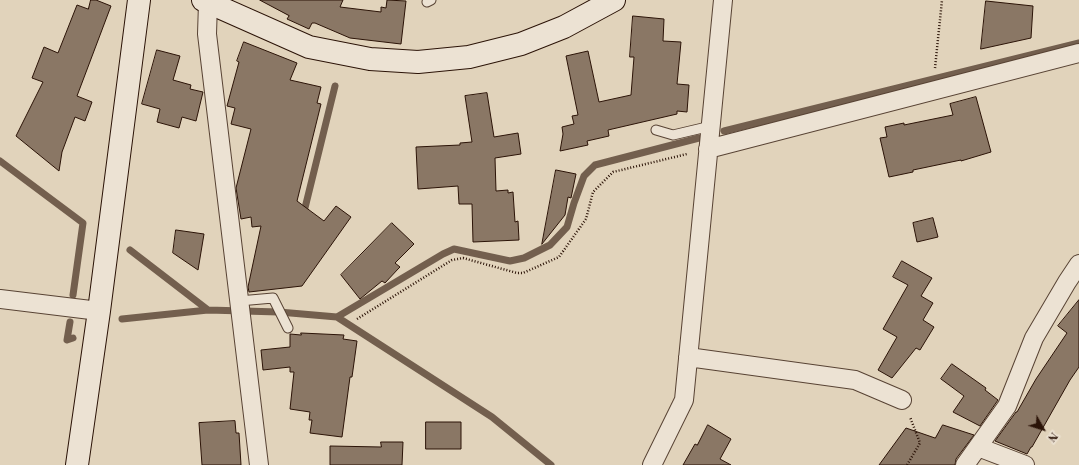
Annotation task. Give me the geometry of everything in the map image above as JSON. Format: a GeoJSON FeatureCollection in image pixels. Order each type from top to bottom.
{"type":"FeatureCollection","features":[{"type":"Feature","properties":{"kind":"street"},"geometry":{"type":"LineString","coordinates":[[77,465],[99,311],[139,0]]}},
{"type":"Feature","properties":{"kind":"street"},"geometry":{"type":"LineString","coordinates":[[652,465],[684,400],[723,0]]}},
{"type":"Feature","properties":{"kind":"street"},"geometry":{"type":"LineString","coordinates":[[259,465],[207,34],[205,1],[309,47],[370,59],[418,62],[469,57],[521,44],[564,27],[601,3]]}},
{"type":"Feature","properties":{"kind":"street"},"geometry":{"type":"LineString","coordinates":[[708,149],[1079,53]]}},
{"type":"Feature","properties":{"kind":"street"},"geometry":{"type":"LineString","coordinates":[[965,465],[1007,406],[1034,338],[1066,282],[1079,264]]}},
{"type":"Feature","properties":{"kind":"street"},"geometry":{"type":"LineString","coordinates":[[0,300],[99,311]]}},
{"type":"Feature","properties":{"kind":"street"},"geometry":{"type":"LineString","coordinates":[[688,357],[855,380],[902,400]]}},
{"type":"Feature","properties":{"kind":"street"},"geometry":{"type":"LineString","coordinates":[[978,447],[1025,465]]}},
{"type":"Feature","properties":{"kind":"lane"},"geometry":{"type":"LineString","coordinates":[[656,130],[673,135],[710,126]]}},
{"type":"Feature","properties":{"kind":"lane"},"geometry":{"type":"LineString","coordinates":[[239,302],[273,298],[286,325]]}},
{"type":"Feature","properties":{"kind":"path"},"geometry":{"type":"LineString","coordinates":[[935,68],[942,0]]}},
{"type":"Feature","properties":{"kind":"path"},"geometry":{"type":"LineString","coordinates":[[357,319],[452,260],[463,258],[516,273],[522,273],[559,257],[586,219],[593,192],[613,172],[708,149]]}},
{"type":"Feature","properties":{"kind":"path"},"geometry":{"type":"LineString","coordinates":[[902,400],[920,443],[907,465]]}},
{"type":"Feature","properties":{"kind":"building"},"geometry":{"type":"Polygon","coordinates":[[[91,0],[96,0],[111,6],[77,96],[92,102],[85,121],[75,117],[62,152],[59,171],[16,136],[43,82],[32,78],[44,47],[58,53],[77,5],[88,9],[91,0]]]}},
{"type":"Feature","properties":{"kind":"building"},"geometry":{"type":"Polygon","coordinates":[[[260,0],[343,0],[340,7],[381,12],[381,7],[386,8],[387,0],[406,1],[401,44],[350,38],[315,23],[312,23],[309,29],[287,19],[289,16],[260,0]]]}},
{"type":"Feature","properties":{"kind":"building"},"geometry":{"type":"Polygon","coordinates":[[[986,1],[1033,6],[1031,38],[981,49],[986,1]]]}},
{"type":"Feature","properties":{"kind":"building"},"geometry":{"type":"Polygon","coordinates":[[[633,16],[664,19],[663,41],[681,42],[677,84],[689,85],[687,112],[677,111],[677,114],[608,130],[609,136],[587,141],[588,145],[560,151],[563,134],[562,127],[574,124],[572,116],[578,115],[566,56],[588,51],[599,102],[631,95],[634,57],[630,57],[633,16]]]}},
{"type":"Feature","properties":{"kind":"building"},"geometry":{"type":"Polygon","coordinates":[[[244,42],[297,63],[290,80],[321,87],[317,103],[321,104],[297,201],[324,221],[336,206],[351,217],[302,286],[249,292],[248,287],[261,226],[252,227],[251,217],[241,219],[236,188],[251,129],[231,124],[235,108],[227,106],[239,62],[237,61],[244,42]]]}},
{"type":"Feature","properties":{"kind":"building"},"geometry":{"type":"Polygon","coordinates":[[[157,50],[180,56],[173,80],[191,85],[190,89],[203,92],[196,121],[182,117],[179,128],[157,122],[160,109],[142,104],[157,50]]]}},
{"type":"Feature","properties":{"kind":"building"},"geometry":{"type":"Polygon","coordinates":[[[487,93],[494,137],[518,133],[521,154],[495,158],[496,191],[508,190],[508,193],[513,192],[515,222],[518,221],[519,240],[473,242],[472,204],[459,204],[458,186],[418,189],[416,147],[460,145],[460,143],[472,142],[465,96],[487,93]]]}},
{"type":"Feature","properties":{"kind":"building"},"geometry":{"type":"Polygon","coordinates":[[[976,97],[991,152],[961,161],[913,170],[913,172],[889,177],[880,138],[887,137],[885,127],[904,123],[904,125],[953,115],[950,104],[976,97]]]}},
{"type":"Feature","properties":{"kind":"building"},"geometry":{"type":"Polygon","coordinates":[[[556,170],[576,174],[571,198],[568,197],[565,215],[542,244],[556,170]]]}},
{"type":"Feature","properties":{"kind":"building"},"geometry":{"type":"Polygon","coordinates":[[[933,218],[938,237],[917,242],[913,223],[933,218]]]}},
{"type":"Feature","properties":{"kind":"building"},"geometry":{"type":"Polygon","coordinates":[[[392,223],[414,244],[395,263],[400,267],[385,283],[382,281],[360,299],[341,275],[392,223]]]}},
{"type":"Feature","properties":{"kind":"building"},"geometry":{"type":"Polygon","coordinates":[[[176,230],[204,234],[198,270],[173,253],[176,230]]]}},
{"type":"Feature","properties":{"kind":"building"},"geometry":{"type":"Polygon","coordinates":[[[902,261],[932,278],[921,296],[933,303],[923,320],[934,327],[920,350],[916,348],[892,378],[878,370],[897,337],[883,329],[908,285],[893,277],[902,261]]]}},
{"type":"Feature","properties":{"kind":"building"},"geometry":{"type":"Polygon","coordinates":[[[1079,300],[1079,367],[1032,447],[1027,454],[995,441],[1017,412],[1036,379],[1067,333],[1058,326],[1079,300]]]}},
{"type":"Feature","properties":{"kind":"building"},"geometry":{"type":"Polygon","coordinates":[[[301,333],[344,335],[343,339],[357,341],[352,377],[350,377],[342,437],[310,433],[312,420],[309,420],[310,412],[290,409],[294,372],[290,372],[290,367],[263,370],[261,350],[290,347],[290,334],[301,335],[301,333]]]}},
{"type":"Feature","properties":{"kind":"building"},"geometry":{"type":"Polygon","coordinates":[[[952,364],[986,388],[985,390],[998,400],[980,426],[953,412],[964,396],[941,379],[952,364]]]}},
{"type":"Feature","properties":{"kind":"building"},"geometry":{"type":"Polygon","coordinates":[[[235,421],[236,433],[239,433],[241,465],[202,465],[199,423],[235,421]]]}},
{"type":"Feature","properties":{"kind":"building"},"geometry":{"type":"Polygon","coordinates":[[[426,422],[461,422],[461,449],[426,449],[426,422]]]}},
{"type":"Feature","properties":{"kind":"building"},"geometry":{"type":"Polygon","coordinates":[[[708,425],[731,439],[720,459],[731,465],[683,465],[695,444],[697,445],[708,425]]]}},
{"type":"Feature","properties":{"kind":"building"},"geometry":{"type":"Polygon","coordinates":[[[943,425],[974,435],[956,459],[955,465],[879,465],[906,428],[935,438],[943,425]]]}},
{"type":"Feature","properties":{"kind":"building"},"geometry":{"type":"Polygon","coordinates":[[[381,442],[403,442],[402,465],[330,465],[330,446],[381,447],[381,442]]]}},
{"type":"Feature","properties":{"kind":"waterway"},"geometry":{"type":"LineString","coordinates":[[724,131],[1079,43]]}},
{"type":"Feature","properties":{"kind":"waterway"},"geometry":{"type":"LineString","coordinates":[[303,216],[335,86]]}},
{"type":"Feature","properties":{"kind":"waterway"},"geometry":{"type":"LineString","coordinates":[[337,317],[443,254],[454,249],[510,261],[524,258],[550,245],[567,227],[584,176],[595,165],[699,138]]}},
{"type":"Feature","properties":{"kind":"waterway"},"geometry":{"type":"LineString","coordinates":[[0,161],[83,223],[73,295]]}},
{"type":"Feature","properties":{"kind":"waterway"},"geometry":{"type":"LineString","coordinates":[[130,250],[208,310]]}},
{"type":"Feature","properties":{"kind":"waterway"},"geometry":{"type":"LineString","coordinates":[[122,319],[208,310],[279,312],[337,317],[492,417],[551,465]]}},
{"type":"Feature","properties":{"kind":"waterway"},"geometry":{"type":"LineString","coordinates":[[70,322],[67,340],[73,338]]}}]}
